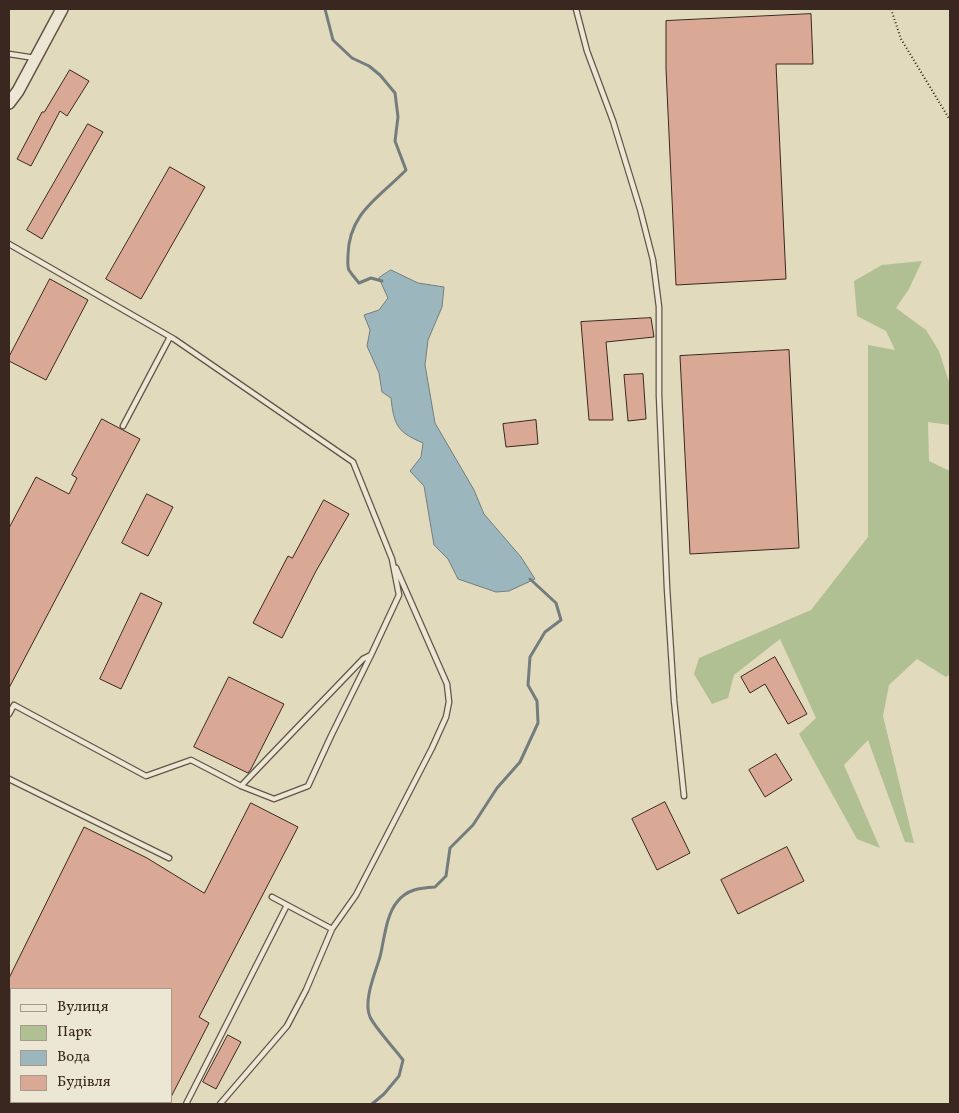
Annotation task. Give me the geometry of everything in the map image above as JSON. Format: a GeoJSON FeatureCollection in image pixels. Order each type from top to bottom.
{"type":"FeatureCollection","features":[{"type":"Feature","properties":{"kind":"street"},"geometry":{"type":"LineString","coordinates":[[9,103],[18,91],[62,9]]}},
{"type":"Feature","properties":{"kind":"lane"},"geometry":{"type":"LineString","coordinates":[[576,9],[587,51],[613,121],[640,209],[653,260],[659,307],[659,395],[669,616],[674,700],[684,796]]}},
{"type":"Feature","properties":{"kind":"lane"},"geometry":{"type":"LineString","coordinates":[[9,54],[36,58]]}},
{"type":"Feature","properties":{"kind":"lane"},"geometry":{"type":"LineString","coordinates":[[9,244],[170,337],[353,462],[392,560],[447,684],[449,702],[446,717],[432,748],[356,896],[332,929],[306,990],[286,1026],[220,1104]]}},
{"type":"Feature","properties":{"kind":"lane"},"geometry":{"type":"LineString","coordinates":[[123,426],[170,337]]}},
{"type":"Feature","properties":{"kind":"lane"},"geometry":{"type":"LineString","coordinates":[[9,714],[14,705],[146,776],[191,760],[241,786],[274,799],[308,786],[399,595],[392,560]]}},
{"type":"Feature","properties":{"kind":"lane"},"geometry":{"type":"LineString","coordinates":[[241,786],[363,659],[371,656]]}},
{"type":"Feature","properties":{"kind":"lane"},"geometry":{"type":"LineString","coordinates":[[9,779],[169,858]]}},
{"type":"Feature","properties":{"kind":"lane"},"geometry":{"type":"LineString","coordinates":[[272,897],[332,929]]}},
{"type":"Feature","properties":{"kind":"lane"},"geometry":{"type":"LineString","coordinates":[[186,1104],[287,905]]}},
{"type":"Feature","properties":{"kind":"path"},"geometry":{"type":"LineString","coordinates":[[891,9],[901,39],[950,120]]}},
{"type":"Feature","properties":{"kind":"green space"},"geometry":{"type":"Polygon","coordinates":[[[922,261],[909,289],[896,308],[926,330],[939,351],[950,385],[950,425],[928,422],[929,461],[950,471],[950,674],[946,677],[917,659],[889,685],[883,716],[914,843],[905,842],[868,740],[844,765],[880,848],[857,839],[799,734],[816,718],[780,639],[734,675],[728,698],[712,704],[694,674],[699,658],[811,610],[868,537],[868,345],[895,350],[886,331],[857,316],[854,281],[882,265],[922,261]]]}},
{"type":"Feature","properties":{"kind":"water"},"geometry":{"type":"Polygon","coordinates":[[[391,270],[418,283],[444,287],[442,307],[428,340],[425,365],[435,423],[474,490],[484,514],[521,557],[535,579],[509,591],[496,592],[458,579],[448,559],[434,545],[424,486],[410,471],[421,457],[423,443],[407,435],[398,427],[391,398],[382,392],[379,373],[367,346],[370,330],[364,315],[379,310],[388,298],[379,278],[391,270]]]}},
{"type":"Feature","properties":{"kind":"building"},"geometry":{"type":"Polygon","coordinates":[[[811,14],[813,64],[776,64],[786,279],[676,285],[666,69],[666,21],[811,14]]]}},
{"type":"Feature","properties":{"kind":"building"},"geometry":{"type":"Polygon","coordinates":[[[70,70],[89,81],[67,116],[60,111],[31,166],[17,159],[42,112],[44,112],[70,70]]]}},
{"type":"Feature","properties":{"kind":"building"},"geometry":{"type":"Polygon","coordinates":[[[88,124],[103,132],[42,239],[27,230],[88,124]]]}},
{"type":"Feature","properties":{"kind":"building"},"geometry":{"type":"Polygon","coordinates":[[[170,167],[205,187],[141,299],[106,279],[170,167]]]}},
{"type":"Feature","properties":{"kind":"building"},"geometry":{"type":"Polygon","coordinates":[[[50,279],[88,300],[46,380],[9,361],[9,357],[50,279]]]}},
{"type":"Feature","properties":{"kind":"building"},"geometry":{"type":"Polygon","coordinates":[[[651,318],[654,337],[606,342],[613,420],[589,420],[581,322],[651,318]]]}},
{"type":"Feature","properties":{"kind":"building"},"geometry":{"type":"Polygon","coordinates":[[[789,350],[799,548],[690,554],[680,356],[789,350]]]}},
{"type":"Feature","properties":{"kind":"building"},"geometry":{"type":"Polygon","coordinates":[[[643,374],[646,419],[628,421],[624,375],[643,374]]]}},
{"type":"Feature","properties":{"kind":"building"},"geometry":{"type":"Polygon","coordinates":[[[102,419],[140,439],[9,688],[9,528],[36,477],[69,494],[77,478],[72,475],[102,419]]]}},
{"type":"Feature","properties":{"kind":"building"},"geometry":{"type":"Polygon","coordinates":[[[536,420],[538,444],[506,447],[503,424],[536,420]]]}},
{"type":"Feature","properties":{"kind":"building"},"geometry":{"type":"Polygon","coordinates":[[[147,494],[173,507],[148,556],[122,543],[147,494]]]}},
{"type":"Feature","properties":{"kind":"building"},"geometry":{"type":"Polygon","coordinates":[[[324,500],[349,514],[316,571],[282,638],[253,623],[288,556],[292,558],[324,500]]]}},
{"type":"Feature","properties":{"kind":"building"},"geometry":{"type":"Polygon","coordinates":[[[141,593],[162,603],[121,689],[100,679],[141,593]]]}},
{"type":"Feature","properties":{"kind":"building"},"geometry":{"type":"Polygon","coordinates":[[[775,657],[807,714],[788,724],[765,684],[750,693],[741,677],[775,657]]]}},
{"type":"Feature","properties":{"kind":"building"},"geometry":{"type":"Polygon","coordinates":[[[229,677],[284,704],[248,773],[194,747],[229,677]]]}},
{"type":"Feature","properties":{"kind":"building"},"geometry":{"type":"Polygon","coordinates":[[[776,754],[792,780],[765,797],[749,770],[776,754]]]}},
{"type":"Feature","properties":{"kind":"building"},"geometry":{"type":"Polygon","coordinates":[[[665,802],[690,853],[657,870],[632,819],[665,802]]]}},
{"type":"Feature","properties":{"kind":"building"},"geometry":{"type":"Polygon","coordinates":[[[251,803],[298,827],[199,1017],[209,1023],[172,1095],[172,988],[9,989],[9,978],[84,827],[147,858],[204,893],[251,803]]]}},
{"type":"Feature","properties":{"kind":"building"},"geometry":{"type":"Polygon","coordinates":[[[787,847],[804,881],[738,914],[721,880],[787,847]]]}},
{"type":"Feature","properties":{"kind":"building"},"geometry":{"type":"Polygon","coordinates":[[[228,1035],[241,1042],[216,1089],[203,1082],[228,1035]]]}},
{"type":"Feature","properties":{"kind":"waterway"},"geometry":{"type":"LineString","coordinates":[[325,9],[333,40],[352,58],[369,66],[380,75],[395,93],[398,117],[395,141],[406,170],[376,197],[360,216],[354,227],[348,255],[349,270],[359,283],[371,278],[382,281]]}},
{"type":"Feature","properties":{"kind":"waterway"},"geometry":{"type":"LineString","coordinates":[[372,1104],[384,1094],[399,1076],[403,1060],[377,1027],[370,1017],[368,1010],[370,987],[393,907],[405,894],[419,889],[435,887],[446,876],[450,848],[473,825],[497,788],[520,762],[538,723],[537,701],[528,685],[530,657],[545,632],[561,620],[556,603],[530,579]]}}]}
